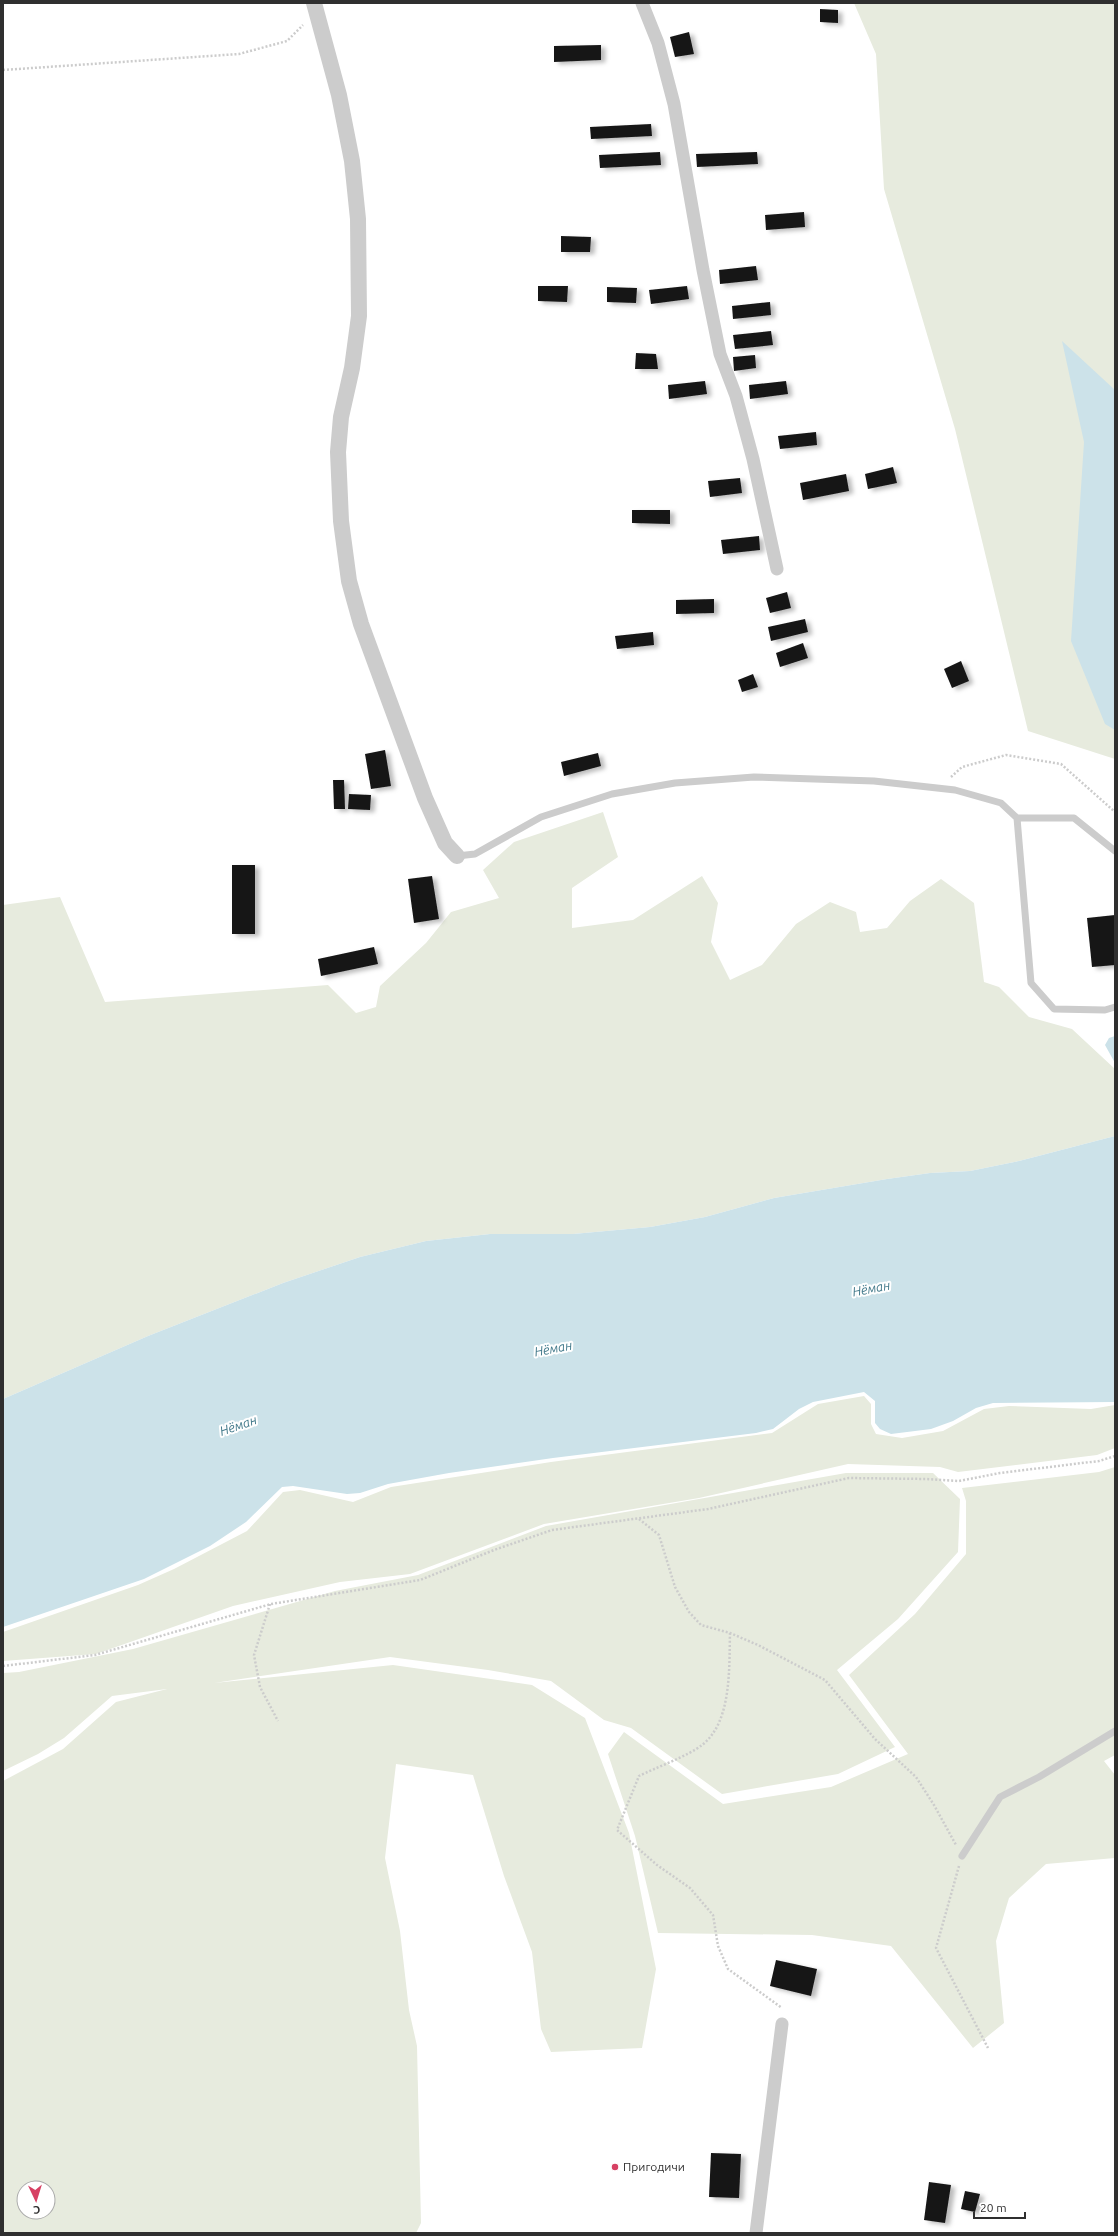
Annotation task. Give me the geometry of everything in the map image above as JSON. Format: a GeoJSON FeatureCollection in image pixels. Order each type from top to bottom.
{"type":"FeatureCollection","features":[{"type":"Feature","properties":{"kind":"street"},"geometry":{"type":"LineString","coordinates":[[314,3],[339,96],[352,161],[358,219],[359,316],[352,368],[341,417],[338,452],[341,521],[349,581],[361,624],[425,798],[445,843],[457,856]]}},
{"type":"Feature","properties":{"kind":"street"},"geometry":{"type":"LineString","coordinates":[[642,3],[658,43],[674,104],[703,270],[720,354],[740,410],[778,569]]}},
{"type":"Feature","properties":{"kind":"street"},"geometry":{"type":"LineString","coordinates":[[756,2233],[782,2024]]}},
{"type":"Feature","properties":{"kind":"lane"},"geometry":{"type":"LineString","coordinates":[[457,856],[475,854],[541,817],[612,794],[675,783],[754,777],[874,781],[955,790],[1001,803],[1018,818],[1074,818],[1115,851]]}},
{"type":"Feature","properties":{"kind":"lane"},"geometry":{"type":"LineString","coordinates":[[1018,818],[1031,983],[1054,1009],[1105,1010],[1115,1007]]}},
{"type":"Feature","properties":{"kind":"lane"},"geometry":{"type":"LineString","coordinates":[[962,1856],[1000,1797],[1039,1777],[1115,1731]]}},
{"type":"Feature","properties":{"kind":"path"},"geometry":{"type":"LineString","coordinates":[[3,70],[239,54],[287,41],[308,21]]}},
{"type":"Feature","properties":{"kind":"path"},"geometry":{"type":"LineString","coordinates":[[939,788],[962,767],[1006,756],[1061,764],[1115,812]]}},
{"type":"Feature","properties":{"kind":"path"},"geometry":{"type":"LineString","coordinates":[[3,1666],[95,1655],[271,1604],[420,1580],[494,1550],[552,1530],[708,1509],[849,1478],[959,1481],[1000,1473],[1099,1461],[1115,1456]]}},
{"type":"Feature","properties":{"kind":"path"},"geometry":{"type":"LineString","coordinates":[[639,1519],[659,1535],[675,1587],[689,1612],[702,1625],[730,1633],[758,1645],[825,1680],[875,1740],[916,1777],[934,1805],[962,1856],[936,1948],[988,2048]]}},
{"type":"Feature","properties":{"kind":"path"},"geometry":{"type":"LineString","coordinates":[[271,1604],[254,1655],[260,1687],[278,1721]]}},
{"type":"Feature","properties":{"kind":"path"},"geometry":{"type":"LineString","coordinates":[[730,1633],[728,1688],[717,1730],[702,1746],[639,1776],[617,1830],[657,1865],[690,1888],[714,1915],[718,1946],[728,1969],[784,2010],[782,2024]]}},
{"type":"Feature","properties":{"kind":"shaded area"},"geometry":{"type":"Polygon","coordinates":[[[854,3],[1115,3],[1115,759],[1028,731],[955,429],[884,189],[876,54],[854,3]]]}},
{"type":"Feature","properties":{"kind":"shaded area"},"geometry":{"type":"Polygon","coordinates":[[[603,812],[618,857],[572,888],[572,928],[633,920],[702,876],[718,903],[711,942],[730,980],[762,965],[796,924],[830,902],[856,912],[860,932],[887,928],[910,901],[941,879],[974,903],[984,982],[999,987],[1029,1017],[1072,1029],[1115,1069],[1115,1136],[1019,1161],[970,1171],[930,1173],[774,1198],[705,1217],[650,1227],[573,1234],[490,1234],[426,1241],[360,1257],[283,1283],[148,1336],[3,1399],[3,905],[60,897],[105,1002],[328,985],[356,1013],[376,1007],[380,986],[426,943],[451,912],[499,898],[483,870],[514,842],[603,812]]]}},
{"type":"Feature","properties":{"kind":"shaded area"},"geometry":{"type":"Polygon","coordinates":[[[864,1396],[871,1404],[871,1424],[876,1434],[902,1438],[943,1431],[984,1409],[1009,1406],[1091,1409],[1115,1405],[1115,1448],[1097,1455],[958,1472],[940,1467],[848,1464],[699,1498],[544,1524],[410,1574],[340,1582],[233,1606],[96,1654],[3,1661],[3,1632],[138,1585],[174,1569],[247,1531],[283,1492],[300,1490],[353,1502],[391,1487],[551,1462],[772,1433],[818,1404],[864,1396]]]}},
{"type":"Feature","properties":{"kind":"shaded area"},"geometry":{"type":"Polygon","coordinates":[[[1115,1467],[1115,1755],[1104,1761],[1115,1775],[1115,1858],[1046,1864],[1009,1898],[996,1941],[1004,2023],[973,2048],[891,1946],[812,1935],[658,1933],[635,1836],[608,1754],[624,1732],[723,1804],[831,1787],[908,1754],[849,1675],[915,1614],[966,1554],[966,1501],[962,1488],[1099,1472],[1115,1467]]]}},
{"type":"Feature","properties":{"kind":"shaded area"},"geometry":{"type":"Polygon","coordinates":[[[846,1473],[933,1473],[960,1499],[958,1552],[898,1619],[837,1670],[895,1747],[838,1774],[722,1794],[631,1728],[604,1720],[551,1681],[488,1670],[390,1657],[214,1683],[393,1665],[532,1685],[585,1718],[629,1833],[656,1969],[642,2048],[551,2052],[541,2029],[532,1952],[504,1876],[473,1775],[396,1764],[385,1858],[400,1931],[409,2010],[417,2046],[421,2223],[416,2233],[3,2233],[3,1781],[63,1749],[116,1702],[167,1689],[112,1696],[64,1738],[38,1754],[3,1771],[3,1673],[19,1672],[133,1649],[335,1591],[418,1575],[546,1526],[846,1473]]]}},
{"type":"Feature","properties":{"kind":"water"},"geometry":{"type":"Polygon","coordinates":[[[1062,341],[1115,390],[1115,730],[1105,724],[1071,641],[1084,442],[1062,341]]]}},
{"type":"Feature","properties":{"kind":"water"},"geometry":{"type":"Polygon","coordinates":[[[1115,1036],[1115,1063],[1105,1045],[1109,1038],[1115,1036]]]}},
{"type":"Feature","properties":{"kind":"water","name":"Нёман"},"geometry":{"type":"Polygon","coordinates":[[[1115,1136],[1115,1402],[993,1403],[976,1408],[953,1421],[931,1429],[891,1434],[880,1429],[875,1423],[875,1401],[864,1392],[813,1402],[799,1409],[773,1429],[756,1433],[553,1458],[449,1473],[388,1484],[360,1493],[347,1494],[293,1486],[282,1487],[246,1522],[210,1546],[144,1579],[3,1627],[3,1399],[148,1336],[283,1283],[360,1257],[426,1241],[490,1234],[573,1234],[650,1227],[705,1217],[774,1198],[930,1173],[970,1171],[1019,1161],[1115,1136]]]}},
{"type":"Feature","properties":{"kind":"building"},"geometry":{"type":"Polygon","coordinates":[[[820,9],[838,10],[838,23],[820,22],[820,9]]]}},
{"type":"Feature","properties":{"kind":"building"},"geometry":{"type":"Polygon","coordinates":[[[689,32],[694,54],[675,57],[670,37],[689,32]]]}},
{"type":"Feature","properties":{"kind":"building"},"geometry":{"type":"Polygon","coordinates":[[[601,45],[601,60],[554,62],[554,46],[601,45]]]}},
{"type":"Feature","properties":{"kind":"building"},"geometry":{"type":"Polygon","coordinates":[[[651,124],[652,136],[591,139],[590,127],[651,124]]]}},
{"type":"Feature","properties":{"kind":"building"},"geometry":{"type":"Polygon","coordinates":[[[660,152],[661,165],[600,168],[599,155],[660,152]]]}},
{"type":"Feature","properties":{"kind":"building"},"geometry":{"type":"Polygon","coordinates":[[[757,152],[758,164],[697,167],[696,154],[757,152]]]}},
{"type":"Feature","properties":{"kind":"building"},"geometry":{"type":"Polygon","coordinates":[[[804,212],[805,227],[766,230],[765,215],[804,212]]]}},
{"type":"Feature","properties":{"kind":"building"},"geometry":{"type":"Polygon","coordinates":[[[561,236],[591,237],[590,252],[561,252],[561,236]]]}},
{"type":"Feature","properties":{"kind":"building"},"geometry":{"type":"Polygon","coordinates":[[[756,266],[758,280],[720,284],[719,270],[756,266]]]}},
{"type":"Feature","properties":{"kind":"building"},"geometry":{"type":"Polygon","coordinates":[[[538,286],[568,286],[567,302],[538,301],[538,286]]]}},
{"type":"Feature","properties":{"kind":"building"},"geometry":{"type":"Polygon","coordinates":[[[687,286],[689,299],[651,304],[649,290],[687,286]]]}},
{"type":"Feature","properties":{"kind":"building"},"geometry":{"type":"Polygon","coordinates":[[[607,287],[637,288],[636,303],[607,302],[607,287]]]}},
{"type":"Feature","properties":{"kind":"building"},"geometry":{"type":"Polygon","coordinates":[[[770,302],[771,315],[733,319],[732,306],[770,302]]]}},
{"type":"Feature","properties":{"kind":"building"},"geometry":{"type":"Polygon","coordinates":[[[771,331],[773,345],[735,349],[733,335],[771,331]]]}},
{"type":"Feature","properties":{"kind":"building"},"geometry":{"type":"Polygon","coordinates":[[[636,353],[656,354],[658,369],[635,369],[636,353]]]}},
{"type":"Feature","properties":{"kind":"building"},"geometry":{"type":"Polygon","coordinates":[[[755,355],[756,368],[734,371],[733,357],[755,355]]]}},
{"type":"Feature","properties":{"kind":"building"},"geometry":{"type":"Polygon","coordinates":[[[705,381],[707,394],[669,399],[668,385],[705,381]]]}},
{"type":"Feature","properties":{"kind":"building"},"geometry":{"type":"Polygon","coordinates":[[[786,381],[788,394],[750,399],[749,385],[786,381]]]}},
{"type":"Feature","properties":{"kind":"building"},"geometry":{"type":"Polygon","coordinates":[[[816,432],[817,445],[780,449],[778,436],[816,432]]]}},
{"type":"Feature","properties":{"kind":"building"},"geometry":{"type":"Polygon","coordinates":[[[893,467],[897,483],[868,489],[865,474],[893,467]]]}},
{"type":"Feature","properties":{"kind":"building"},"geometry":{"type":"Polygon","coordinates":[[[846,474],[849,491],[803,500],[800,483],[846,474]]]}},
{"type":"Feature","properties":{"kind":"building"},"geometry":{"type":"Polygon","coordinates":[[[740,478],[742,493],[710,497],[708,481],[740,478]]]}},
{"type":"Feature","properties":{"kind":"building"},"geometry":{"type":"Polygon","coordinates":[[[632,510],[670,510],[670,524],[632,523],[632,510]]]}},
{"type":"Feature","properties":{"kind":"building"},"geometry":{"type":"Polygon","coordinates":[[[759,536],[760,550],[723,554],[721,540],[759,536]]]}},
{"type":"Feature","properties":{"kind":"building"},"geometry":{"type":"Polygon","coordinates":[[[787,592],[791,608],[770,613],[766,598],[787,592]]]}},
{"type":"Feature","properties":{"kind":"building"},"geometry":{"type":"Polygon","coordinates":[[[714,599],[714,613],[676,614],[676,600],[714,599]]]}},
{"type":"Feature","properties":{"kind":"building"},"geometry":{"type":"Polygon","coordinates":[[[805,619],[808,632],[771,641],[768,627],[805,619]]]}},
{"type":"Feature","properties":{"kind":"building"},"geometry":{"type":"Polygon","coordinates":[[[653,632],[654,645],[617,649],[615,636],[653,632]]]}},
{"type":"Feature","properties":{"kind":"building"},"geometry":{"type":"Polygon","coordinates":[[[803,643],[808,658],[780,667],[776,653],[803,643]]]}},
{"type":"Feature","properties":{"kind":"building"},"geometry":{"type":"Polygon","coordinates":[[[961,661],[969,681],[952,688],[944,669],[961,661]]]}},
{"type":"Feature","properties":{"kind":"building"},"geometry":{"type":"Polygon","coordinates":[[[753,674],[758,687],[742,692],[738,680],[753,674]]]}},
{"type":"Feature","properties":{"kind":"building"},"geometry":{"type":"Polygon","coordinates":[[[385,750],[391,786],[371,789],[365,754],[385,750]]]}},
{"type":"Feature","properties":{"kind":"building"},"geometry":{"type":"Polygon","coordinates":[[[598,753],[601,766],[564,776],[561,762],[598,753]]]}},
{"type":"Feature","properties":{"kind":"building"},"geometry":{"type":"Polygon","coordinates":[[[333,780],[344,780],[345,809],[334,809],[333,780]]]}},
{"type":"Feature","properties":{"kind":"building"},"geometry":{"type":"Polygon","coordinates":[[[349,794],[371,795],[370,810],[348,809],[349,794]]]}},
{"type":"Feature","properties":{"kind":"building"},"geometry":{"type":"Polygon","coordinates":[[[232,865],[255,865],[255,934],[232,934],[232,865]]]}},
{"type":"Feature","properties":{"kind":"building"},"geometry":{"type":"Polygon","coordinates":[[[432,876],[439,919],[414,923],[408,879],[432,876]]]}},
{"type":"Feature","properties":{"kind":"building"},"geometry":{"type":"Polygon","coordinates":[[[1115,915],[1115,965],[1092,967],[1087,918],[1115,915]]]}},
{"type":"Feature","properties":{"kind":"building"},"geometry":{"type":"Polygon","coordinates":[[[374,947],[378,964],[321,976],[318,959],[374,947]]]}},
{"type":"Feature","properties":{"kind":"building"},"geometry":{"type":"Polygon","coordinates":[[[776,1960],[817,1969],[811,1996],[770,1986],[776,1960]]]}},
{"type":"Feature","properties":{"kind":"building"},"geometry":{"type":"Polygon","coordinates":[[[711,2153],[741,2154],[739,2198],[709,2197],[711,2153]]]}},
{"type":"Feature","properties":{"kind":"building"},"geometry":{"type":"Polygon","coordinates":[[[929,2182],[951,2185],[945,2223],[924,2220],[929,2182]]]}},
{"type":"Feature","properties":{"kind":"building"},"geometry":{"type":"Polygon","coordinates":[[[965,2191],[980,2194],[975,2212],[961,2209],[965,2191]]]}},
{"type":"Feature","properties":{"kind":"place","name":"Пригодичи"},"geometry":{"type":"Point","coordinates":[615,2167]}}]}
